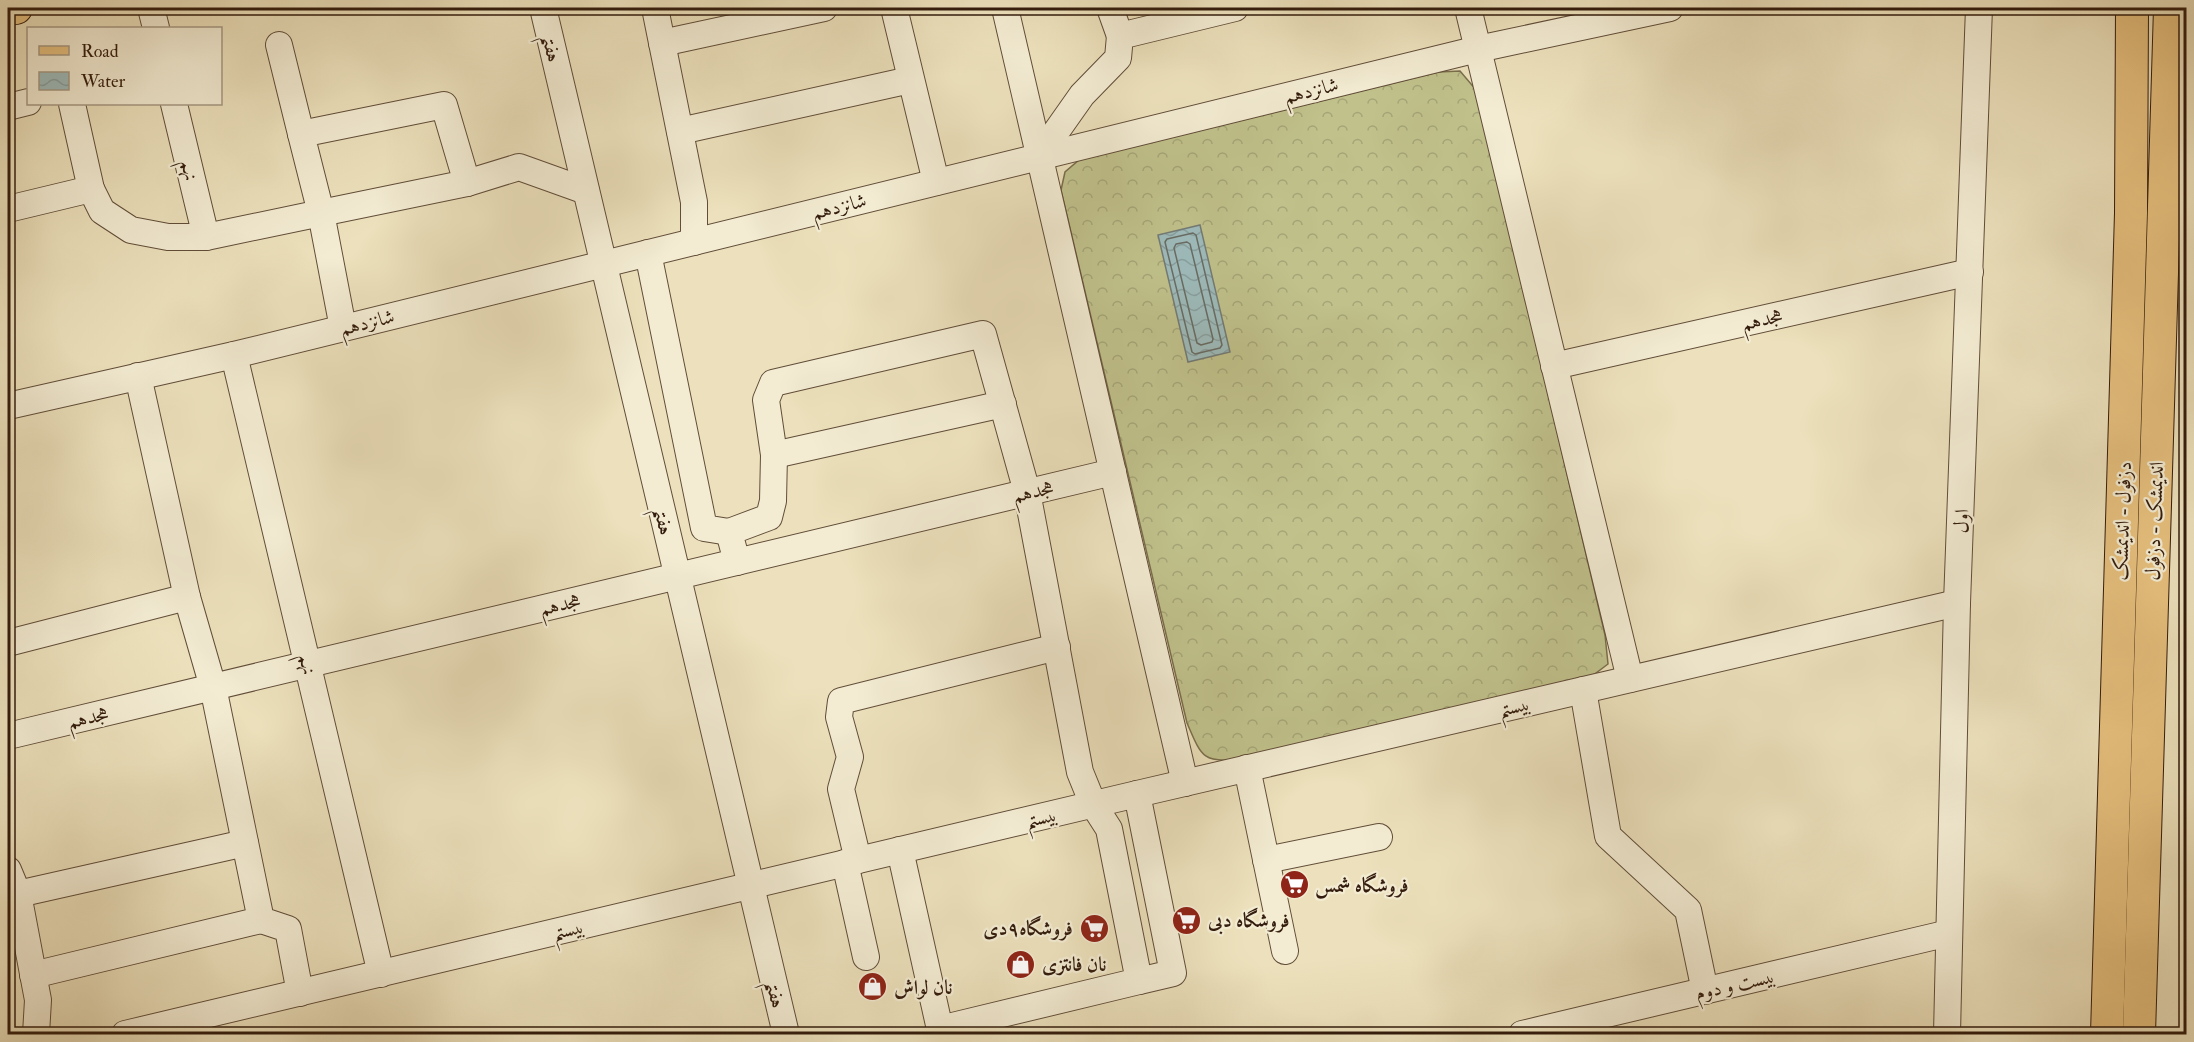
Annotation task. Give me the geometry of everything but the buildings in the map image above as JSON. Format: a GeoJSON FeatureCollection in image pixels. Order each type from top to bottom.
{"type":"FeatureCollection","features":[{"type":"Feature","properties":{"kind":"main road"},"geometry":{"type":"LineString","coordinates":[[8,9],[16,8]]}},
{"type":"Feature","properties":{"kind":"main road","name":"دزفول - اندیمشک"},"geometry":{"type":"LineString","coordinates":[[2108,1035],[2131,213],[2132,8]]}},
{"type":"Feature","properties":{"kind":"main road","name":"اندیمشک - دزفول"},"geometry":{"type":"LineString","coordinates":[[2139,1035],[2170,8]]}},
{"type":"Feature","properties":{"kind":"main road"},"geometry":{"type":"LineString","coordinates":[[2168,123],[2187,18]]}},
{"type":"Feature","properties":{"kind":"street"},"geometry":{"type":"LineString","coordinates":[[151,8],[156,27]]}},
{"type":"Feature","properties":{"kind":"street","name":"هفتم"},"geometry":{"type":"LineString","coordinates":[[543,8],[786,1035]]}},
{"type":"Feature","properties":{"kind":"street"},"geometry":{"type":"LineString","coordinates":[[655,8],[694,202],[694,242]]}},
{"type":"Feature","properties":{"kind":"street"},"geometry":{"type":"LineString","coordinates":[[662,43],[824,8]]}},
{"type":"Feature","properties":{"kind":"street"},"geometry":{"type":"LineString","coordinates":[[894,8],[936,182]]}},
{"type":"Feature","properties":{"kind":"street"},"geometry":{"type":"LineString","coordinates":[[1005,8],[1185,783]]}},
{"type":"Feature","properties":{"kind":"street"},"geometry":{"type":"LineString","coordinates":[[1040,156],[1082,95],[1118,58],[1120,36],[1110,8]]}},
{"type":"Feature","properties":{"kind":"street"},"geometry":{"type":"LineString","coordinates":[[1120,36],[1235,8]]}},
{"type":"Feature","properties":{"kind":"street"},"geometry":{"type":"LineString","coordinates":[[1468,8],[1630,679]]}},
{"type":"Feature","properties":{"kind":"street","name":"شانزدهم"},"geometry":{"type":"LineString","coordinates":[[8,406],[234,355],[1478,49],[1670,8]]}},
{"type":"Feature","properties":{"kind":"street","name":"اول"},"geometry":{"type":"LineString","coordinates":[[1947,1035],[1958,603],[1979,8]]}},
{"type":"Feature","properties":{"kind":"street"},"geometry":{"type":"LineString","coordinates":[[279,45],[321,213],[343,328]]}},
{"type":"Feature","properties":{"kind":"street"},"geometry":{"type":"LineString","coordinates":[[680,131],[910,80]]}},
{"type":"Feature","properties":{"kind":"street"},"geometry":{"type":"LineString","coordinates":[[8,107],[27,102]]}},
{"type":"Feature","properties":{"kind":"street"},"geometry":{"type":"LineString","coordinates":[[72,105],[91,189],[102,211],[131,230],[168,237],[206,237],[467,183],[519,167],[586,191]]}},
{"type":"Feature","properties":{"kind":"street","name":"نهم"},"geometry":{"type":"LineString","coordinates":[[174,105],[206,237]]}},
{"type":"Feature","properties":{"kind":"street"},"geometry":{"type":"LineString","coordinates":[[301,134],[444,105],[467,183]]}},
{"type":"Feature","properties":{"kind":"street"},"geometry":{"type":"LineString","coordinates":[[8,209],[91,189]]}},
{"type":"Feature","properties":{"kind":"street"},"geometry":{"type":"LineString","coordinates":[[648,253],[704,528],[729,532],[769,517],[773,501],[774,455],[766,400],[773,383],[983,334],[1027,492],[1080,772],[1093,804],[1109,829],[1139,981]]}},
{"type":"Feature","properties":{"kind":"street","name":"هجدهم"},"geometry":{"type":"LineString","coordinates":[[1554,366],[1970,272]]}},
{"type":"Feature","properties":{"kind":"street","name":"نهم"},"geometry":{"type":"LineString","coordinates":[[234,355],[381,974]]}},
{"type":"Feature","properties":{"kind":"street"},"geometry":{"type":"LineString","coordinates":[[138,376],[187,597],[213,687],[261,920]]}},
{"type":"Feature","properties":{"kind":"street"},"geometry":{"type":"LineString","coordinates":[[774,455],[1003,404]]}},
{"type":"Feature","properties":{"kind":"street","name":"هجدهم"},"geometry":{"type":"LineString","coordinates":[[8,736],[1113,472]]}},
{"type":"Feature","properties":{"kind":"street"},"geometry":{"type":"LineString","coordinates":[[729,532],[737,562]]}},
{"type":"Feature","properties":{"kind":"street"},"geometry":{"type":"LineString","coordinates":[[8,643],[187,597]]}},
{"type":"Feature","properties":{"kind":"street","name":"بیستم"},"geometry":{"type":"LineString","coordinates":[[125,1035],[156,1031],[300,993],[1093,804],[1958,603]]}},
{"type":"Feature","properties":{"kind":"street"},"geometry":{"type":"LineString","coordinates":[[866,957],[842,789],[850,757],[839,717],[841,701],[1057,647]]}},
{"type":"Feature","properties":{"kind":"street"},"geometry":{"type":"LineString","coordinates":[[1583,690],[1608,836],[1688,910],[1705,991]]}},
{"type":"Feature","properties":{"kind":"street"},"geometry":{"type":"LineString","coordinates":[[1247,768],[1285,951]]}},
{"type":"Feature","properties":{"kind":"street"},"geometry":{"type":"LineString","coordinates":[[900,850],[941,1032],[1173,973],[1137,794]]}},
{"type":"Feature","properties":{"kind":"street"},"geometry":{"type":"LineString","coordinates":[[1266,860],[1379,837]]}},
{"type":"Feature","properties":{"kind":"street"},"geometry":{"type":"LineString","coordinates":[[18,894],[245,843]]}},
{"type":"Feature","properties":{"kind":"street"},"geometry":{"type":"LineString","coordinates":[[8,870],[18,894],[38,1000],[36,1035]]}},
{"type":"Feature","properties":{"kind":"street"},"geometry":{"type":"LineString","coordinates":[[33,975],[261,920],[288,929],[300,993]]}},
{"type":"Feature","properties":{"kind":"street","name":"بیست و دوم"},"geometry":{"type":"LineString","coordinates":[[1522,1035],[1949,933]]}},
{"type":"Feature","properties":{"kind":"green space"},"geometry":{"type":"Polygon","coordinates":[[[1460,71],[1477,91],[1605,635],[1608,664],[1592,676],[1239,759],[1210,758],[1200,750],[1187,723],[1061,190],[1065,172],[1079,160],[1438,72],[1460,71]]]}},
{"type":"Feature","properties":{"kind":"water"},"geometry":{"type":"Polygon","coordinates":[[[1200,225],[1230,352],[1188,362],[1158,235],[1200,225]]]}},
{"type":"Feature","properties":{"kind":"place","name":"فروشگاه شمس"},"geometry":{"type":"Point","coordinates":[1294,885]}},
{"type":"Feature","properties":{"kind":"place","name":"فروشگاه دبی"},"geometry":{"type":"Point","coordinates":[1187,920]}},
{"type":"Feature","properties":{"kind":"place","name":"فروشگاه۹دی"},"geometry":{"type":"Point","coordinates":[1094,928]}},
{"type":"Feature","properties":{"kind":"place","name":"نان فانتزی"},"geometry":{"type":"Point","coordinates":[1021,964]}},
{"type":"Feature","properties":{"kind":"place","name":"نان لواش"},"geometry":{"type":"Point","coordinates":[873,987]}}]}
